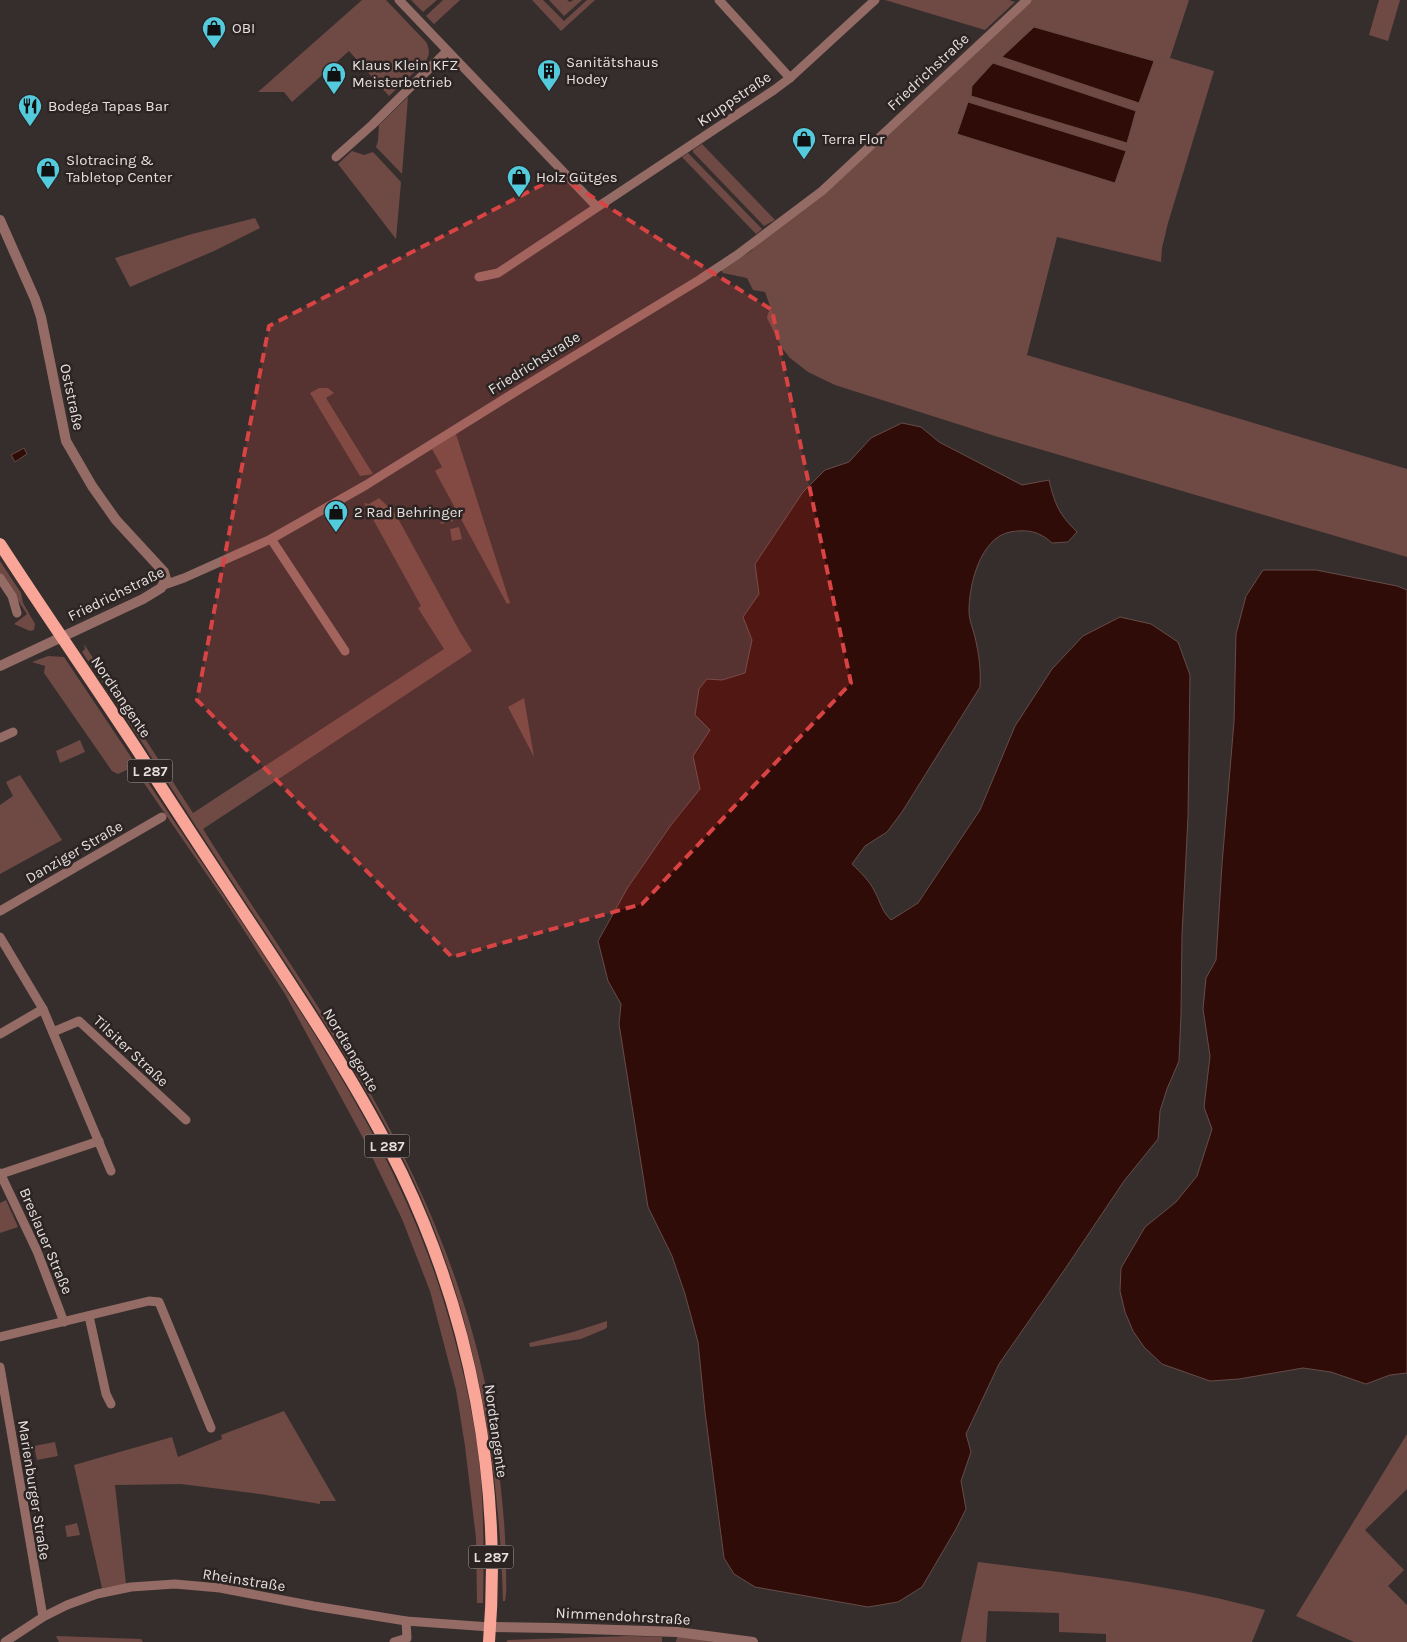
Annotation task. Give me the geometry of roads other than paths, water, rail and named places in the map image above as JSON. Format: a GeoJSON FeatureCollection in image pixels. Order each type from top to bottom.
{"type":"FeatureCollection","features":[{"type":"Feature","properties":{"kind":"main road","name":"Nordtangente"},"geometry":{"type":"LineString","coordinates":[[0,544],[326,1039],[387,1144],[417,1208],[442,1273],[455,1315],[464,1347],[480,1424],[485,1455],[489,1511],[491,1565],[489,1642]]}},
{"type":"Feature","properties":{"kind":"street"},"geometry":{"type":"LineString","coordinates":[[399,0],[597,207]]}},
{"type":"Feature","properties":{"kind":"street"},"geometry":{"type":"LineString","coordinates":[[719,0],[790,78]]}},
{"type":"Feature","properties":{"kind":"street","name":"Kruppstraße"},"geometry":{"type":"LineString","coordinates":[[479,277],[498,273],[790,78],[875,0]]}},
{"type":"Feature","properties":{"kind":"street","name":"Friedrichstraße"},"geometry":{"type":"LineString","coordinates":[[0,666],[142,599],[164,585],[271,539],[374,480],[699,280],[768,233],[822,191],[1027,0]]}},
{"type":"Feature","properties":{"kind":"street"},"geometry":{"type":"LineString","coordinates":[[336,158],[372,126],[447,51]]}},
{"type":"Feature","properties":{"kind":"street","name":"Oststraße"},"geometry":{"type":"LineString","coordinates":[[0,220],[35,299],[66,441],[92,486],[116,520],[164,572],[166,580],[164,585]]}},
{"type":"Feature","properties":{"kind":"street"},"geometry":{"type":"LineString","coordinates":[[271,539],[345,651]]}},
{"type":"Feature","properties":{"kind":"street"},"geometry":{"type":"LineString","coordinates":[[0,578],[12,596],[17,613]]}},
{"type":"Feature","properties":{"kind":"street"},"geometry":{"type":"LineString","coordinates":[[0,738],[13,732]]}},
{"type":"Feature","properties":{"kind":"street","name":"Danziger Straße"},"geometry":{"type":"LineString","coordinates":[[0,911],[162,818]]}},
{"type":"Feature","properties":{"kind":"street"},"geometry":{"type":"LineString","coordinates":[[0,937],[44,1009],[111,1171]]}},
{"type":"Feature","properties":{"kind":"street"},"geometry":{"type":"LineString","coordinates":[[0,1034],[44,1009]]}},
{"type":"Feature","properties":{"kind":"street","name":"Tilsiter Straße"},"geometry":{"type":"LineString","coordinates":[[53,1032],[79,1021],[186,1120]]}},
{"type":"Feature","properties":{"kind":"street"},"geometry":{"type":"LineString","coordinates":[[0,1174],[99,1141]]}},
{"type":"Feature","properties":{"kind":"street","name":"Breslauer Straße"},"geometry":{"type":"LineString","coordinates":[[0,1174],[37,1251],[64,1322]]}},
{"type":"Feature","properties":{"kind":"street"},"geometry":{"type":"LineString","coordinates":[[0,1337],[149,1301],[159,1302],[211,1428]]}},
{"type":"Feature","properties":{"kind":"street"},"geometry":{"type":"LineString","coordinates":[[89,1316],[106,1394],[111,1404]]}},
{"type":"Feature","properties":{"kind":"street","name":"Marienburger Straße"},"geometry":{"type":"LineString","coordinates":[[0,1367],[43,1617]]}},
{"type":"Feature","properties":{"kind":"street","name":"Rheinstraße"},"geometry":{"type":"LineString","coordinates":[[5,1642],[43,1617],[67,1605],[98,1594],[131,1587],[175,1584],[220,1588],[406,1621],[490,1627]]}},
{"type":"Feature","properties":{"kind":"street"},"geometry":{"type":"LineString","coordinates":[[394,1642],[407,1638],[406,1621]]}},
{"type":"Feature","properties":{"kind":"street","name":"Nimmendohrstraße"},"geometry":{"type":"LineString","coordinates":[[490,1627],[678,1632],[753,1642]]}},
{"type":"Feature","properties":{"kind":"place","name":"OBI"},"geometry":{"type":"Point","coordinates":[214,49]}},
{"type":"Feature","properties":{"kind":"place","name":"Sanitätshaus Hodey"},"geometry":{"type":"Point","coordinates":[549,92]}},
{"type":"Feature","properties":{"kind":"place","name":"Klaus Klein KFZ Meisterbetrieb"},"geometry":{"type":"Point","coordinates":[334,95]}},
{"type":"Feature","properties":{"kind":"place","name":"Bodega Tapas Bar"},"geometry":{"type":"Point","coordinates":[30,127]}},
{"type":"Feature","properties":{"kind":"place","name":"Terra Flor"},"geometry":{"type":"Point","coordinates":[804,160]}},
{"type":"Feature","properties":{"kind":"place","name":"Slotracing & Tabletop Center"},"geometry":{"type":"Point","coordinates":[48,190]}},
{"type":"Feature","properties":{"kind":"place","name":"Holz Gütges"},"geometry":{"type":"Point","coordinates":[519,198]}},
{"type":"Feature","properties":{"kind":"place","name":"2 Rad Behringer"},"geometry":{"type":"Point","coordinates":[336,533]}}]}
